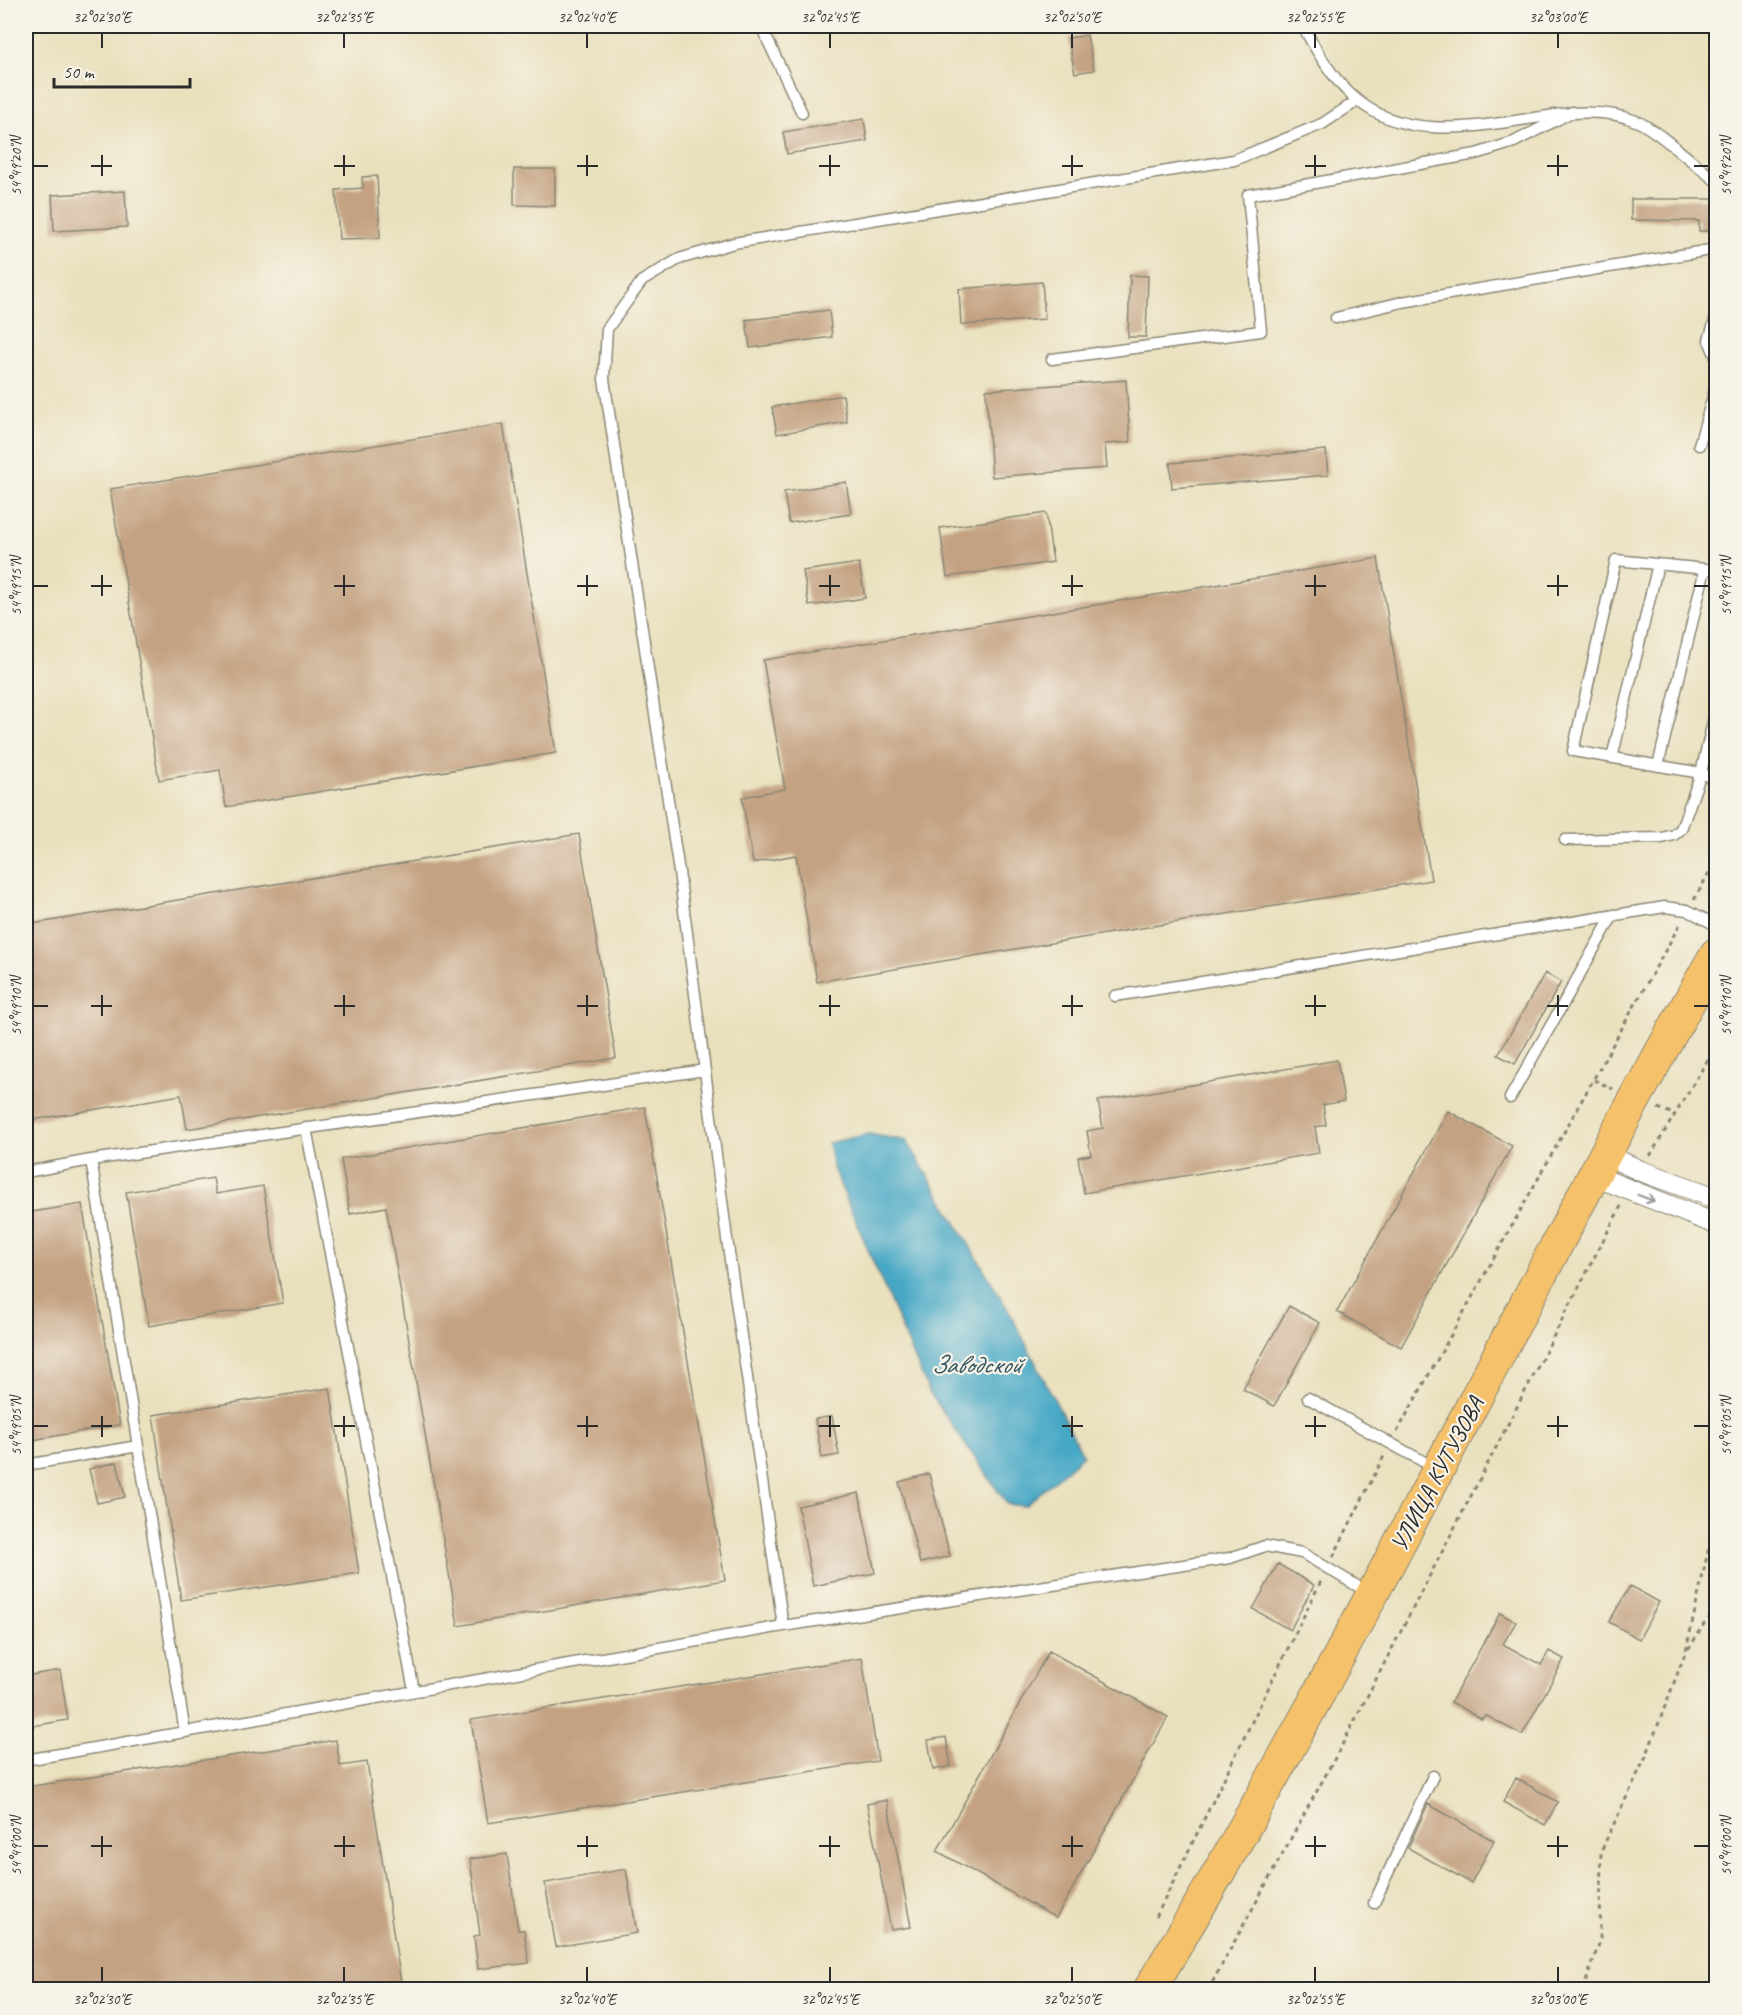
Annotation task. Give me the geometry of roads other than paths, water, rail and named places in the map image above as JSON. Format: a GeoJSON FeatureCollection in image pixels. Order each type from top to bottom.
{"type":"FeatureCollection","features":[{"type":"Feature","properties":{"kind":"main road","name":"УЛИЦА КУТУЗОВА"},"geometry":{"type":"LineString","coordinates":[[1149,1989],[1182,1936],[1372,1595],[1440,1470],[1598,1165],[1716,954]]}},
{"type":"Feature","properties":{"kind":"street"},"geometry":{"type":"LineString","coordinates":[[1598,1165],[1641,1171],[1716,1198]]}},
{"type":"Feature","properties":{"kind":"street"},"geometry":{"type":"LineString","coordinates":[[1598,1165],[1629,1192],[1716,1224]]}},
{"type":"Feature","properties":{"kind":"lane"},"geometry":{"type":"LineString","coordinates":[[761,26],[802,113]]}},
{"type":"Feature","properties":{"kind":"lane"},"geometry":{"type":"LineString","coordinates":[[1303,27],[1330,71],[1357,101],[1386,116],[1420,127],[1455,129],[1572,112],[1607,113],[1638,122],[1716,181]]}},
{"type":"Feature","properties":{"kind":"lane"},"geometry":{"type":"LineString","coordinates":[[783,1626],[705,1070],[680,872],[604,379],[607,329],[642,281],[679,259],[734,243],[1234,160],[1322,124],[1357,101]]}},
{"type":"Feature","properties":{"kind":"lane"},"geometry":{"type":"LineString","coordinates":[[1052,359],[1261,331],[1248,195],[1476,154],[1514,142],[1572,112]]}},
{"type":"Feature","properties":{"kind":"lane"},"geometry":{"type":"LineString","coordinates":[[1336,318],[1402,302],[1716,249]]}},
{"type":"Feature","properties":{"kind":"lane"},"geometry":{"type":"LineString","coordinates":[[1716,317],[1709,340],[1716,357]]}},
{"type":"Feature","properties":{"kind":"lane"},"geometry":{"type":"LineString","coordinates":[[1699,445],[1716,386]]}},
{"type":"Feature","properties":{"kind":"lane"},"geometry":{"type":"LineString","coordinates":[[1658,766],[1711,570],[1616,560],[1573,751],[1658,766],[1701,773],[1716,780]]}},
{"type":"Feature","properties":{"kind":"lane"},"geometry":{"type":"LineString","coordinates":[[1612,758],[1658,564]]}},
{"type":"Feature","properties":{"kind":"lane"},"geometry":{"type":"LineString","coordinates":[[1565,840],[1662,838],[1682,830],[1701,773],[1716,709]]}},
{"type":"Feature","properties":{"kind":"lane"},"geometry":{"type":"LineString","coordinates":[[1115,996],[1665,907],[1687,910],[1716,924]]}},
{"type":"Feature","properties":{"kind":"lane"},"geometry":{"type":"LineString","coordinates":[[1510,1098],[1613,915]]}},
{"type":"Feature","properties":{"kind":"lane"},"geometry":{"type":"LineString","coordinates":[[26,1172],[91,1160],[705,1070]]}},
{"type":"Feature","properties":{"kind":"lane"},"geometry":{"type":"LineString","coordinates":[[306,1128],[414,1691]]}},
{"type":"Feature","properties":{"kind":"lane"},"geometry":{"type":"LineString","coordinates":[[91,1160],[185,1732]]}},
{"type":"Feature","properties":{"kind":"lane"},"geometry":{"type":"LineString","coordinates":[[1308,1398],[1440,1470]]}},
{"type":"Feature","properties":{"kind":"lane"},"geometry":{"type":"LineString","coordinates":[[26,1465],[138,1446]]}},
{"type":"Feature","properties":{"kind":"lane"},"geometry":{"type":"LineString","coordinates":[[26,1760],[783,1626],[1230,1558],[1265,1546],[1302,1553],[1372,1595]]}},
{"type":"Feature","properties":{"kind":"lane"},"geometry":{"type":"LineString","coordinates":[[1374,1903],[1433,1776]]}},
{"type":"Feature","properties":{"kind":"water","name":"Заводской"},"geometry":{"type":"Polygon","coordinates":[[[869,1134],[907,1141],[1009,1311],[1083,1455],[1025,1506],[1007,1504],[929,1392],[833,1168],[828,1143],[869,1134]]]}}]}
